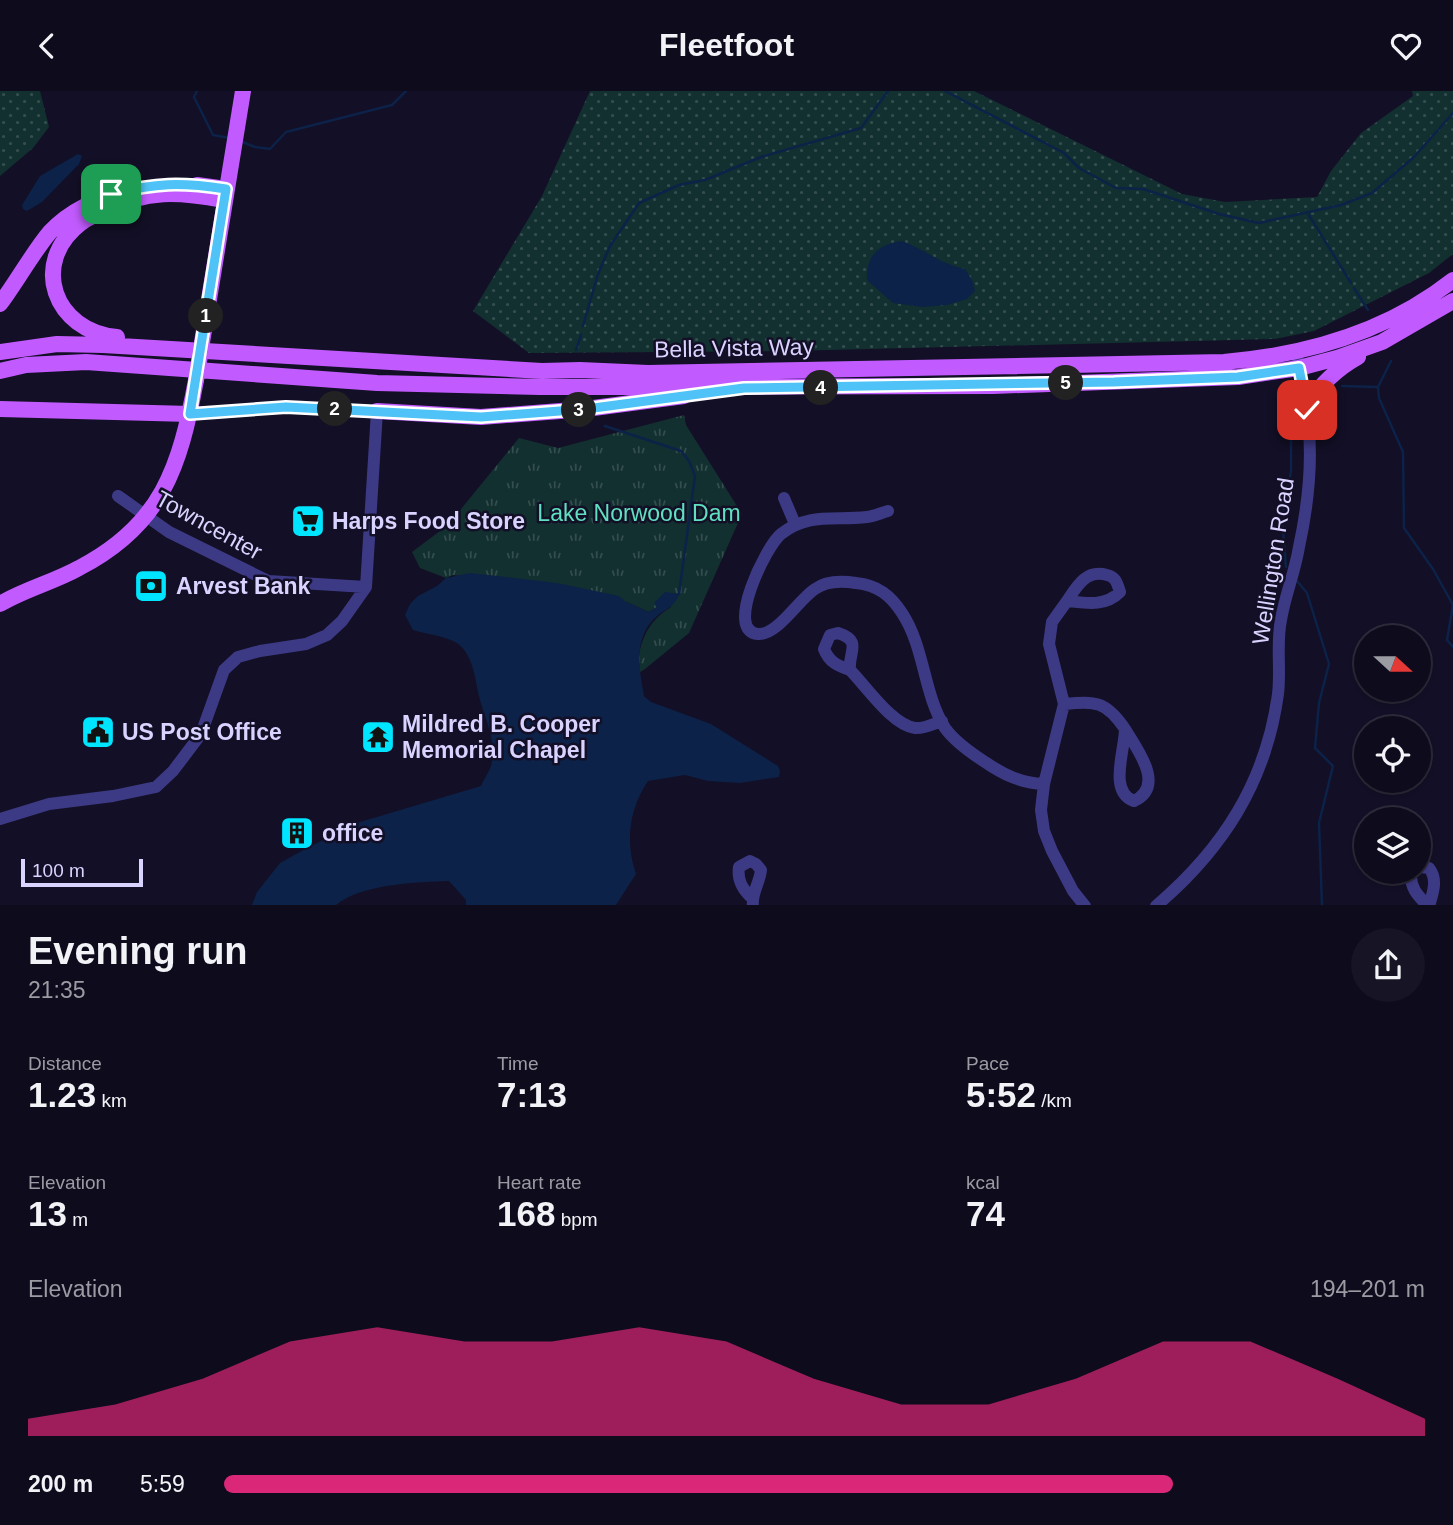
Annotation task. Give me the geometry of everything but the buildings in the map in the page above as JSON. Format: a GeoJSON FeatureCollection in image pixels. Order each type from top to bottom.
{"type":"FeatureCollection","features":[{"type":"Feature","properties":{"kind":"main road"},"geometry":{"type":"LineString","coordinates":[[0,604],[79,569],[104,554],[124,540],[159,498],[178,457],[190,414],[242,96]]}},
{"type":"Feature","properties":{"kind":"main road"},"geometry":{"type":"LineString","coordinates":[[0,305],[51,232],[80,209],[111,194],[152,184],[187,183],[225,195]]}},
{"type":"Feature","properties":{"kind":"main road"},"geometry":{"type":"LineString","coordinates":[[225,195],[159,193],[126,200],[81,223],[61,245],[54,260],[55,293],[64,311],[78,325],[92,332],[109,337],[192,342],[251,353]]}},
{"type":"Feature","properties":{"kind":"main road","name":"Bella Vista Way"},"geometry":{"type":"LineString","coordinates":[[0,371],[26,365],[86,362],[377,383],[744,388],[1114,382],[1238,377],[1298,360],[1384,322],[1453,280]]}},
{"type":"Feature","properties":{"kind":"main road","name":"Bella Vista Way"},"geometry":{"type":"LineString","coordinates":[[0,352],[57,344],[92,344],[542,372],[580,370],[648,373],[1298,360],[1338,358],[1382,342],[1453,301]]}},
{"type":"Feature","properties":{"kind":"main road"},"geometry":{"type":"LineString","coordinates":[[1306,405],[1320,386],[1344,365],[1382,342]]}},
{"type":"Feature","properties":{"kind":"main road"},"geometry":{"type":"LineString","coordinates":[[377,411],[481,417],[586,409],[744,388]]}},
{"type":"Feature","properties":{"kind":"main road"},"geometry":{"type":"LineString","coordinates":[[0,409],[190,414]]}},
{"type":"Feature","properties":{"kind":"main road"},"geometry":{"type":"LineString","coordinates":[[139,412],[160,418],[174,427],[178,457]]}},
{"type":"Feature","properties":{"kind":"street","name":"Wellington Road"},"geometry":{"type":"LineString","coordinates":[[1156,905],[1198,868],[1223,837],[1244,804],[1262,761],[1274,719],[1278,691],[1280,623],[1299,549],[1306,507],[1310,443],[1298,360]]}},
{"type":"Feature","properties":{"kind":"street"},"geometry":{"type":"LineString","coordinates":[[0,819],[49,804],[113,796],[156,787],[173,771],[201,734],[224,670],[239,657],[306,644],[327,635],[342,621],[366,587],[377,411],[286,407],[190,414]]}},
{"type":"Feature","properties":{"kind":"street","name":"Towncenter"},"geometry":{"type":"LineString","coordinates":[[118,496],[169,532],[268,581],[366,587]]}},
{"type":"Feature","properties":{"kind":"street"},"geometry":{"type":"LineString","coordinates":[[784,498],[794,524]]}},
{"type":"Feature","properties":{"kind":"street"},"geometry":{"type":"LineString","coordinates":[[888,511],[867,517],[809,520],[794,524],[777,538],[758,570],[748,602],[745,627],[750,633],[765,633],[816,588],[838,582],[860,583],[883,590],[902,613],[913,633],[946,729],[969,751],[1003,775],[1044,784]]}},
{"type":"Feature","properties":{"kind":"street"},"geometry":{"type":"LineString","coordinates":[[1067,601],[1052,622],[1049,644],[1064,705],[1044,784],[1041,810],[1044,831],[1062,871],[1085,905]]}},
{"type":"Feature","properties":{"kind":"street"},"geometry":{"type":"LineString","coordinates":[[850,670],[890,714],[904,725],[918,729],[942,720]]}},
{"type":"Feature","properties":{"kind":"street"},"geometry":{"type":"LineString","coordinates":[[1064,705],[1089,702],[1102,704],[1116,716],[1125,729],[1139,752],[1150,779],[1142,798],[1134,801],[1128,799],[1122,791],[1119,779],[1125,729]]}},
{"type":"Feature","properties":{"kind":"street"},"geometry":{"type":"LineString","coordinates":[[1412,884],[1428,905],[1435,887],[1431,870]]}},
{"type":"Feature","properties":{"kind":"green space"},"geometry":{"type":"Polygon","coordinates":[[[0,91],[40,91],[49,127],[33,148],[0,176],[0,91]]]}},
{"type":"Feature","properties":{"kind":"green space"},"geometry":{"type":"Polygon","coordinates":[[[590,91],[974,91],[1182,194],[1225,202],[1317,197],[1331,171],[1361,133],[1413,96],[1412,91],[1453,91],[1453,254],[1429,273],[1314,331],[1275,339],[788,351],[529,353],[473,311],[542,196],[590,91]]]}},
{"type":"Feature","properties":{"kind":"green space","name":"Lake Norwood Dam"},"geometry":{"type":"Polygon","coordinates":[[[684,415],[686,425],[742,514],[689,633],[637,674],[639,653],[645,635],[655,620],[671,607],[657,607],[649,612],[626,602],[453,575],[446,578],[420,568],[412,552],[448,525],[519,438],[558,448],[684,415]]]}},
{"type":"Feature","properties":{"kind":"water"},"geometry":{"type":"Polygon","coordinates":[[[78,154],[82,156],[79,164],[42,202],[27,211],[23,209],[22,205],[40,176],[78,154]]]}},
{"type":"Feature","properties":{"kind":"water"},"geometry":{"type":"Polygon","coordinates":[[[902,241],[948,264],[965,269],[975,291],[967,299],[947,305],[922,307],[893,303],[867,280],[867,271],[876,252],[887,245],[902,241]]]}},
{"type":"Feature","properties":{"kind":"water"},"geometry":{"type":"Polygon","coordinates":[[[470,573],[557,583],[619,596],[649,612],[657,607],[654,603],[665,592],[679,594],[675,602],[656,617],[644,634],[640,664],[644,696],[651,702],[711,724],[778,766],[779,777],[740,783],[708,781],[685,775],[648,781],[637,803],[631,826],[631,850],[636,874],[616,905],[466,905],[466,900],[449,881],[375,888],[336,905],[252,905],[257,892],[280,863],[307,848],[360,822],[481,786],[491,766],[493,748],[466,652],[455,642],[413,630],[405,615],[418,596],[446,578],[470,573]]]}},
{"type":"Feature","properties":{"kind":"waterway"},"geometry":{"type":"LineString","coordinates":[[197,91],[194,97],[213,135],[230,138]]}},
{"type":"Feature","properties":{"kind":"waterway"},"geometry":{"type":"LineString","coordinates":[[240,141],[270,149],[286,132],[392,105],[406,91]]}},
{"type":"Feature","properties":{"kind":"waterway"},"geometry":{"type":"LineString","coordinates":[[583,326],[598,274],[610,246],[639,203],[679,185],[705,180],[761,157],[861,128],[888,91]]}},
{"type":"Feature","properties":{"kind":"waterway"},"geometry":{"type":"LineString","coordinates":[[945,91],[1064,153],[1079,168],[1116,188],[1143,189],[1219,214],[1259,223],[1341,205],[1372,193],[1414,157],[1453,113]]}},
{"type":"Feature","properties":{"kind":"waterway"},"geometry":{"type":"LineString","coordinates":[[1307,212],[1351,283]]}},
{"type":"Feature","properties":{"kind":"waterway"},"geometry":{"type":"LineString","coordinates":[[1354,288],[1368,310]]}},
{"type":"Feature","properties":{"kind":"waterway"},"geometry":{"type":"LineString","coordinates":[[576,350],[581,335]]}},
{"type":"Feature","properties":{"kind":"waterway"},"geometry":{"type":"LineString","coordinates":[[1391,361],[1378,387],[1379,398],[1403,452],[1404,528],[1433,569],[1453,605],[1447,640],[1453,647]]}},
{"type":"Feature","properties":{"kind":"waterway"},"geometry":{"type":"LineString","coordinates":[[1342,386],[1377,387]]}},
{"type":"Feature","properties":{"kind":"waterway"},"geometry":{"type":"LineString","coordinates":[[1286,567],[1282,517],[1291,472],[1291,417],[1297,409]]}},
{"type":"Feature","properties":{"kind":"waterway"},"geometry":{"type":"LineString","coordinates":[[605,426],[681,451],[689,461],[695,476],[679,594],[676,596]]}},
{"type":"Feature","properties":{"kind":"waterway"},"geometry":{"type":"LineString","coordinates":[[1297,581],[1307,593],[1329,664],[1319,703],[1315,748],[1333,766],[1319,823],[1322,905]]}},
{"type":"Feature","properties":{"kind":"place","name":"Harps Food Store"},"geometry":{"type":"Point","coordinates":[308,521]}},
{"type":"Feature","properties":{"kind":"place","name":"Arvest Bank"},"geometry":{"type":"Point","coordinates":[151,586]}},
{"type":"Feature","properties":{"kind":"place","name":"US Post Office"},"geometry":{"type":"Point","coordinates":[98,732]}},
{"type":"Feature","properties":{"kind":"place","name":"Mildred B. Cooper Memorial Chapel"},"geometry":{"type":"Point","coordinates":[378,737]}},
{"type":"Feature","properties":{"kind":"place","name":"office"},"geometry":{"type":"Point","coordinates":[297,833]}},
{"type":"Feature","properties":{"kind":"route"},"geometry":{"type":"LineString","coordinates":[[111,194],[152,184],[187,183],[226,189],[190,414],[286,407],[481,417],[586,409],[744,388],[1114,382],[1238,377],[1299,368],[1307,410]]}}]}
